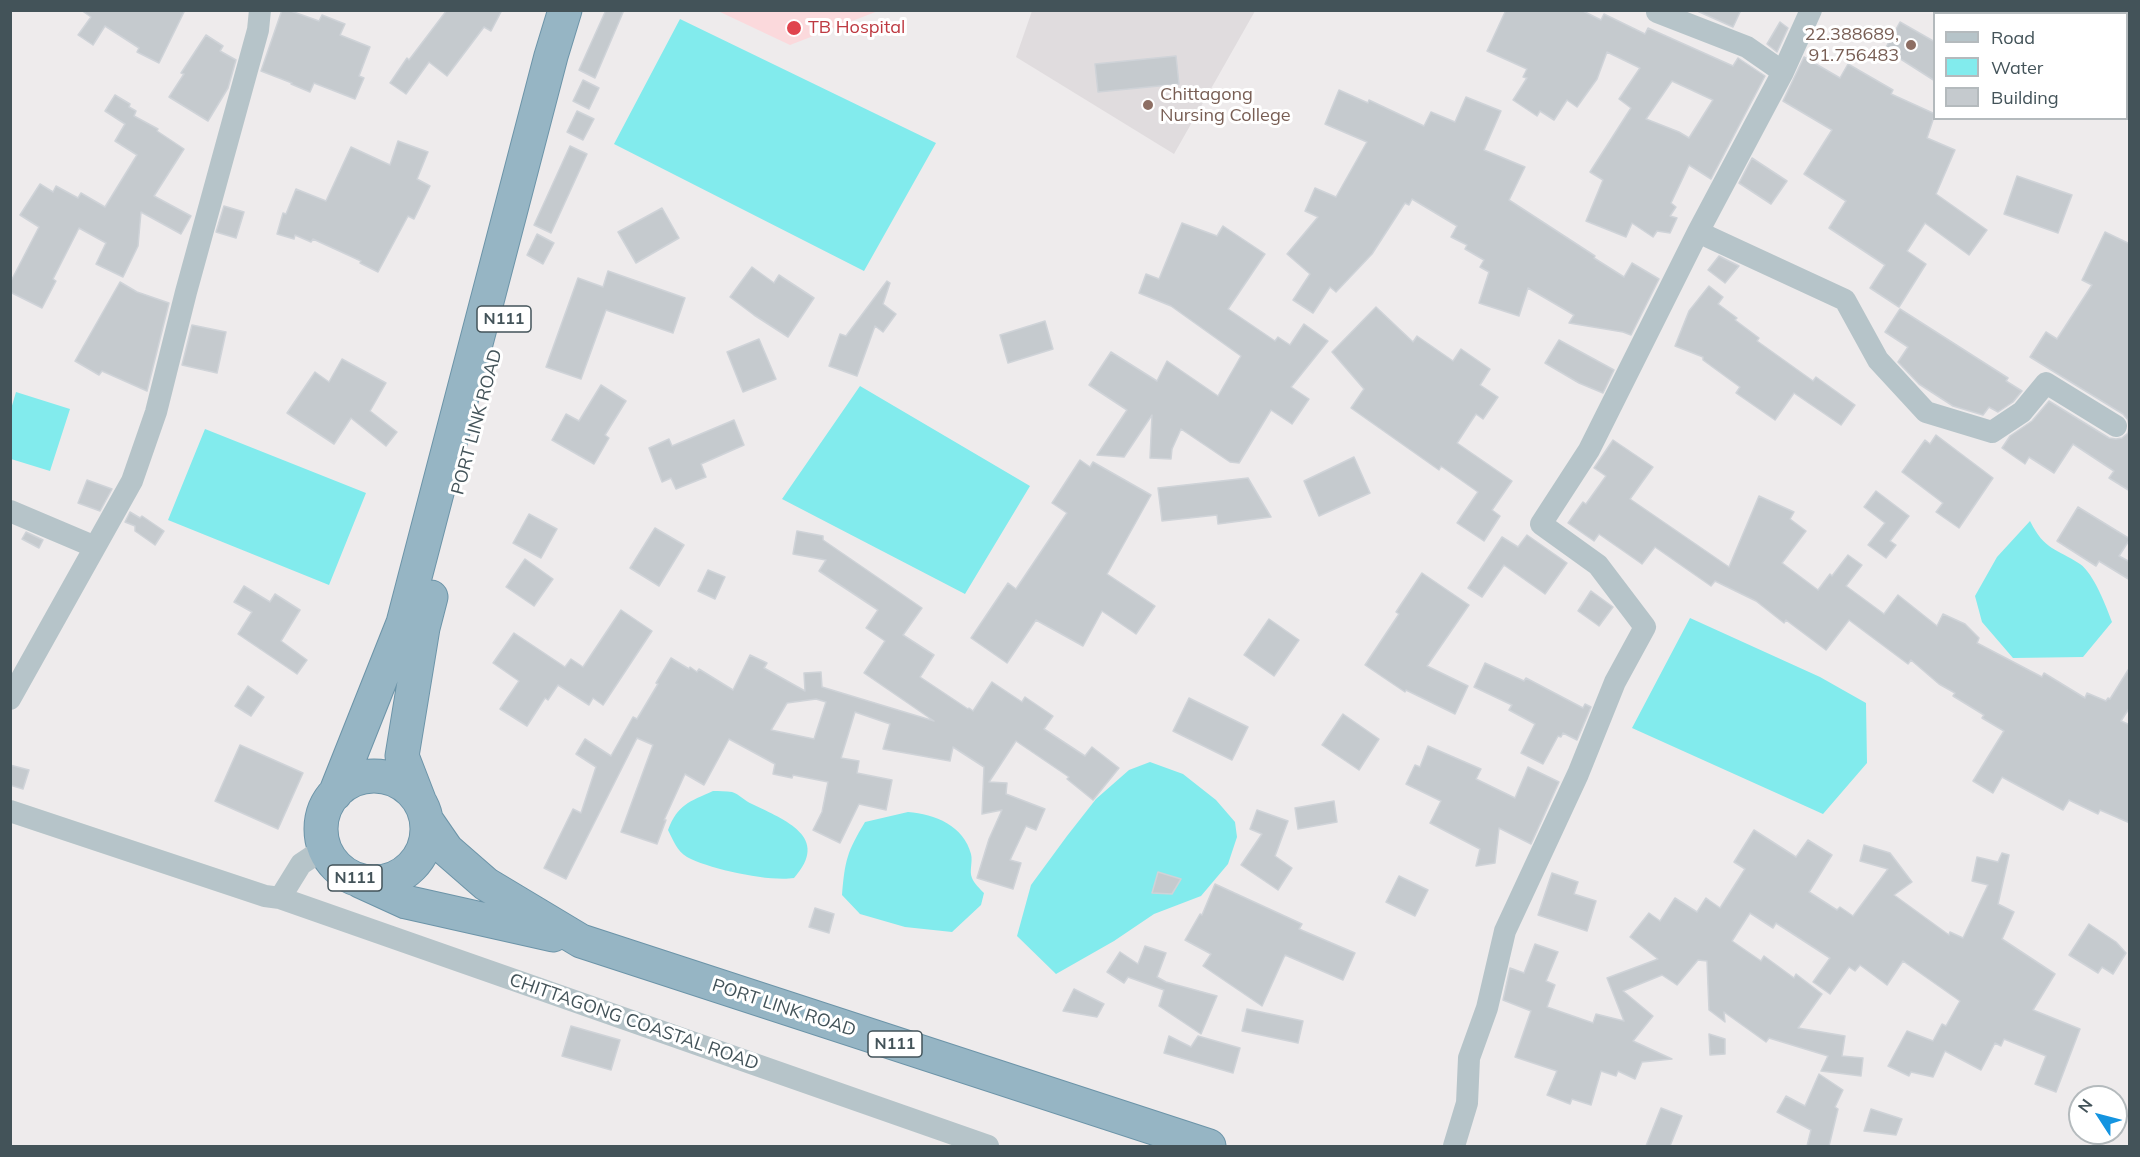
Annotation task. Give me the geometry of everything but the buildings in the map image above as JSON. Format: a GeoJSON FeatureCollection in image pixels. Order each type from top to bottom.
{"type":"FeatureCollection","features":[{"type":"Feature","properties":{"kind":"highway","name":"PORT LINK ROAD"},"geometry":{"type":"LineString","coordinates":[[335,794],[403,623],[565,10]]}},
{"type":"Feature","properties":{"kind":"highway","name":"PORT LINK ROAD"},"geometry":{"type":"LineString","coordinates":[[587,10],[564,85],[423,628],[402,756],[423,810],[447,850],[486,884],[581,941],[1209,1146]]}},
{"type":"Feature","properties":{"kind":"highway"},"geometry":{"type":"LineString","coordinates":[[335,794],[347,783],[362,777],[378,776],[394,779],[408,788],[423,810]]}},
{"type":"Feature","properties":{"kind":"highway","name":"N111"},"geometry":{"type":"LineString","coordinates":[[335,794],[322,819],[321,834],[325,848],[335,864],[350,876],[406,902],[581,941]]}},
{"type":"Feature","properties":{"kind":"highway","name":"N111"},"geometry":{"type":"LineString","coordinates":[[350,876],[366,881],[382,881],[398,876],[412,867],[427,838],[423,810]]}},
{"type":"Feature","properties":{"kind":"street"},"geometry":{"type":"LineString","coordinates":[[10,699],[132,482],[156,412],[186,292],[258,30],[260,10]]}},
{"type":"Feature","properties":{"kind":"street"},"geometry":{"type":"LineString","coordinates":[[1454,1146],[1467,1103],[1469,1058],[1487,1008],[1505,931],[1578,774],[1615,682],[1645,627],[1598,565],[1541,525],[1589,450],[1698,232],[1783,72],[1811,10]]}},
{"type":"Feature","properties":{"kind":"street"},"geometry":{"type":"LineString","coordinates":[[1657,12],[1747,47],[1783,72]]}},
{"type":"Feature","properties":{"kind":"street"},"geometry":{"type":"LineString","coordinates":[[1698,232],[1845,300],[1878,360],[1926,412],[1992,432],[2022,412],[2046,383],[2116,426]]}},
{"type":"Feature","properties":{"kind":"street"},"geometry":{"type":"LineString","coordinates":[[10,511],[95,547]]}},
{"type":"Feature","properties":{"kind":"street","name":"CHITTAGONG COASTAL ROAD"},"geometry":{"type":"LineString","coordinates":[[10,811],[265,896],[280,898],[988,1146]]}},
{"type":"Feature","properties":{"kind":"street"},"geometry":{"type":"LineString","coordinates":[[280,898],[301,864],[325,848]]}},
{"type":"Feature","properties":{"kind":"shaded area","name":"TB Hospital"},"geometry":{"type":"Polygon","coordinates":[[[718,10],[878,11],[790,45],[718,10]]]}},
{"type":"Feature","properties":{"kind":"shaded area","name":"Chittagong Nursing College"},"geometry":{"type":"Polygon","coordinates":[[[1032,11],[1255,11],[1174,154],[1016,57],[1032,11]]]}},
{"type":"Feature","properties":{"kind":"water"},"geometry":{"type":"Polygon","coordinates":[[[680,19],[936,143],[864,271],[614,144],[680,19]]]}},
{"type":"Feature","properties":{"kind":"water"},"geometry":{"type":"Polygon","coordinates":[[[860,386],[1030,486],[965,594],[782,499],[860,386]]]}},
{"type":"Feature","properties":{"kind":"water"},"geometry":{"type":"Polygon","coordinates":[[[16,392],[70,409],[50,471],[11,459],[11,409],[16,392]]]}},
{"type":"Feature","properties":{"kind":"water"},"geometry":{"type":"Polygon","coordinates":[[[205,429],[366,493],[329,585],[168,520],[205,429]]]}},
{"type":"Feature","properties":{"kind":"water"},"geometry":{"type":"Polygon","coordinates":[[[2030,521],[2046,544],[2080,564],[2090,575],[2112,622],[2083,657],[2013,658],[1982,622],[1975,596],[1997,557],[2030,521]]]}},
{"type":"Feature","properties":{"kind":"water"},"geometry":{"type":"Polygon","coordinates":[[[1690,618],[1820,677],[1866,703],[1867,763],[1823,814],[1632,728],[1690,618]]]}},
{"type":"Feature","properties":{"kind":"water"},"geometry":{"type":"Polygon","coordinates":[[[1150,762],[1183,774],[1216,800],[1235,822],[1237,837],[1228,864],[1201,896],[1154,914],[1114,941],[1056,974],[1017,936],[1031,885],[1096,799],[1129,770],[1150,762]]]}},
{"type":"Feature","properties":{"kind":"water"},"geometry":{"type":"Polygon","coordinates":[[[713,791],[735,793],[749,803],[790,824],[799,832],[806,841],[808,851],[804,864],[794,878],[770,878],[724,870],[697,862],[681,852],[668,830],[672,821],[685,805],[713,791]]]}},
{"type":"Feature","properties":{"kind":"water"},"geometry":{"type":"Polygon","coordinates":[[[908,812],[928,815],[947,823],[962,836],[971,854],[972,878],[984,893],[981,905],[952,932],[905,927],[860,914],[842,895],[848,857],[865,822],[908,812]]]}},
{"type":"Feature","properties":{"kind":"place","name":"TB Hospital"},"geometry":{"type":"Point","coordinates":[794,28]}},
{"type":"Feature","properties":{"kind":"place","name":"22.388689, 91.756483"},"geometry":{"type":"Point","coordinates":[1911,45]}},
{"type":"Feature","properties":{"kind":"place","name":"Chittagong Nursing College"},"geometry":{"type":"Point","coordinates":[1148,105]}}]}
